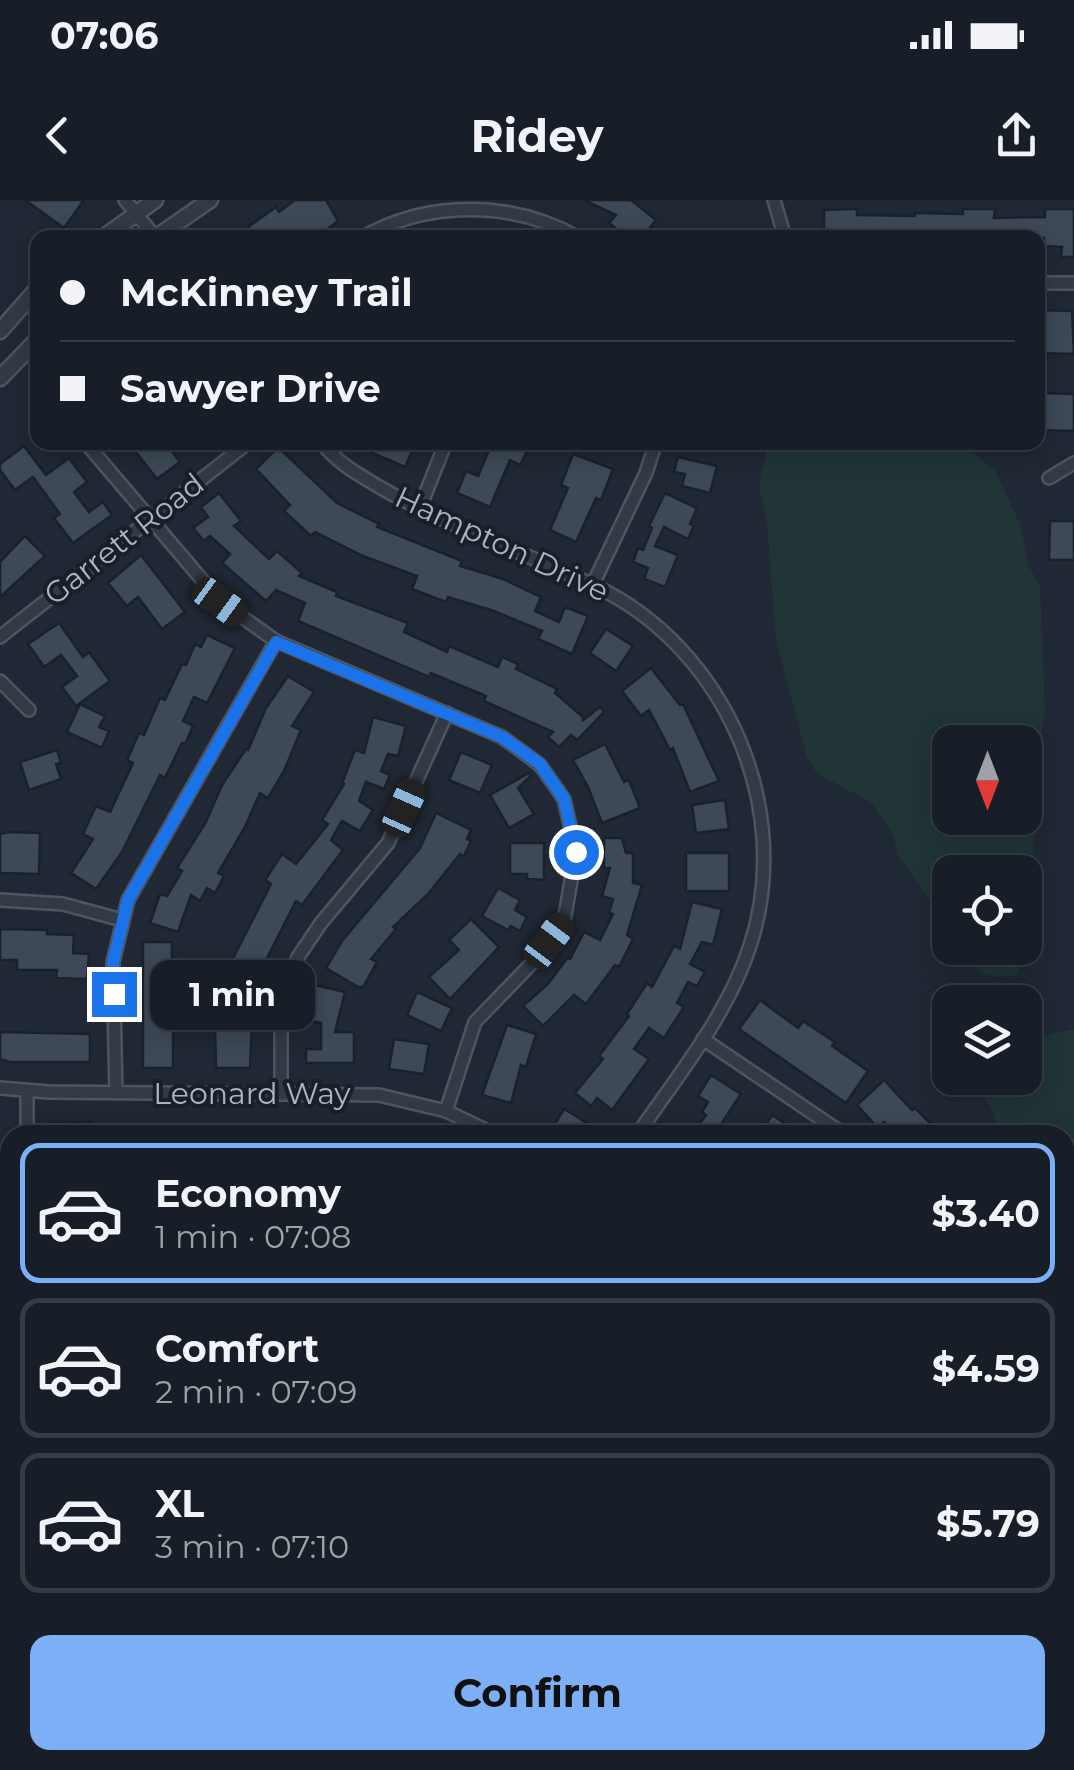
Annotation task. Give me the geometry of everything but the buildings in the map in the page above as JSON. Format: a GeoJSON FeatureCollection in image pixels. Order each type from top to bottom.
{"type":"FeatureCollection","features":[{"type":"Feature","properties":{"kind":"street"},"geometry":{"type":"LineString","coordinates":[[125,200],[150,230]]}},
{"type":"Feature","properties":{"kind":"street"},"geometry":{"type":"LineString","coordinates":[[113,230],[155,200]]}},
{"type":"Feature","properties":{"kind":"street"},"geometry":{"type":"LineString","coordinates":[[166,230],[210,200]]}},
{"type":"Feature","properties":{"kind":"street"},"geometry":{"type":"LineString","coordinates":[[774,200],[783,230]]}},
{"type":"Feature","properties":{"kind":"street"},"geometry":{"type":"LineString","coordinates":[[378,230],[418,211],[472,204],[533,214],[563,230]]}},
{"type":"Feature","properties":{"kind":"street"},"geometry":{"type":"LineString","coordinates":[[1045,283],[1074,283]]}},
{"type":"Feature","properties":{"kind":"street"},"geometry":{"type":"LineString","coordinates":[[0,331],[30,297]]}},
{"type":"Feature","properties":{"kind":"street"},"geometry":{"type":"LineString","coordinates":[[0,378],[30,347]]}},
{"type":"Feature","properties":{"kind":"street"},"geometry":{"type":"LineString","coordinates":[[92,450],[220,602],[276,642],[502,737],[540,764],[564,799],[576,852],[564,922],[534,961],[475,1022],[446,1111]]}},
{"type":"Feature","properties":{"kind":"street","name":"Garrett Road"},"geometry":{"type":"LineString","coordinates":[[0,636],[238,450]]}},
{"type":"Feature","properties":{"kind":"street","name":"Hampton Drive"},"geometry":{"type":"LineString","coordinates":[[327,450],[336,462],[420,510],[593,584],[642,616],[696,667],[727,714],[754,782],[764,850],[757,920],[734,986],[644,1125]]}},
{"type":"Feature","properties":{"kind":"street"},"geometry":{"type":"LineString","coordinates":[[420,510],[443,450]]}},
{"type":"Feature","properties":{"kind":"street"},"geometry":{"type":"LineString","coordinates":[[593,584],[653,450]]}},
{"type":"Feature","properties":{"kind":"street"},"geometry":{"type":"LineString","coordinates":[[1049,478],[1074,463]]}},
{"type":"Feature","properties":{"kind":"street"},"geometry":{"type":"LineString","coordinates":[[116,1092],[113,962],[128,900],[276,642]]}},
{"type":"Feature","properties":{"kind":"street"},"geometry":{"type":"LineString","coordinates":[[0,681],[29,710]]}},
{"type":"Feature","properties":{"kind":"street"},"geometry":{"type":"LineString","coordinates":[[280,1094],[282,1004],[298,957],[321,923],[388,843],[447,713]]}},
{"type":"Feature","properties":{"kind":"street"},"geometry":{"type":"LineString","coordinates":[[0,900],[63,904],[122,920]]}},
{"type":"Feature","properties":{"kind":"street"},"geometry":{"type":"LineString","coordinates":[[703,1039],[830,1125]]}},
{"type":"Feature","properties":{"kind":"street","name":"Leonard Way"},"geometry":{"type":"LineString","coordinates":[[0,1088],[379,1095],[446,1111],[475,1125]]}},
{"type":"Feature","properties":{"kind":"street"},"geometry":{"type":"LineString","coordinates":[[27,1090],[27,1125]]}},
{"type":"Feature","properties":{"kind":"green space"},"geometry":{"type":"Polygon","coordinates":[[[767,450],[971,450],[996,472],[1020,524],[1029,567],[1040,585],[1045,711],[1042,728],[932,725],[932,835],[1034,835],[1033,855],[932,855],[932,904],[898,855],[893,835],[871,802],[817,774],[807,757],[776,641],[767,523],[759,486],[767,450]]]}},
{"type":"Feature","properties":{"kind":"green space"},"geometry":{"type":"Polygon","coordinates":[[[974,965],[1020,965],[1017,975],[998,977],[979,972],[974,965]]]}},
{"type":"Feature","properties":{"kind":"green space"},"geometry":{"type":"Polygon","coordinates":[[[1074,1029],[1074,1125],[996,1125],[982,1095],[1042,1095],[1042,1036],[1074,1029]]]}},
{"type":"Feature","properties":{"kind":"route"},"geometry":{"type":"LineString","coordinates":[[114,994],[113,962],[128,900],[276,642],[502,737],[540,764],[564,799],[576,852]]}}]}
